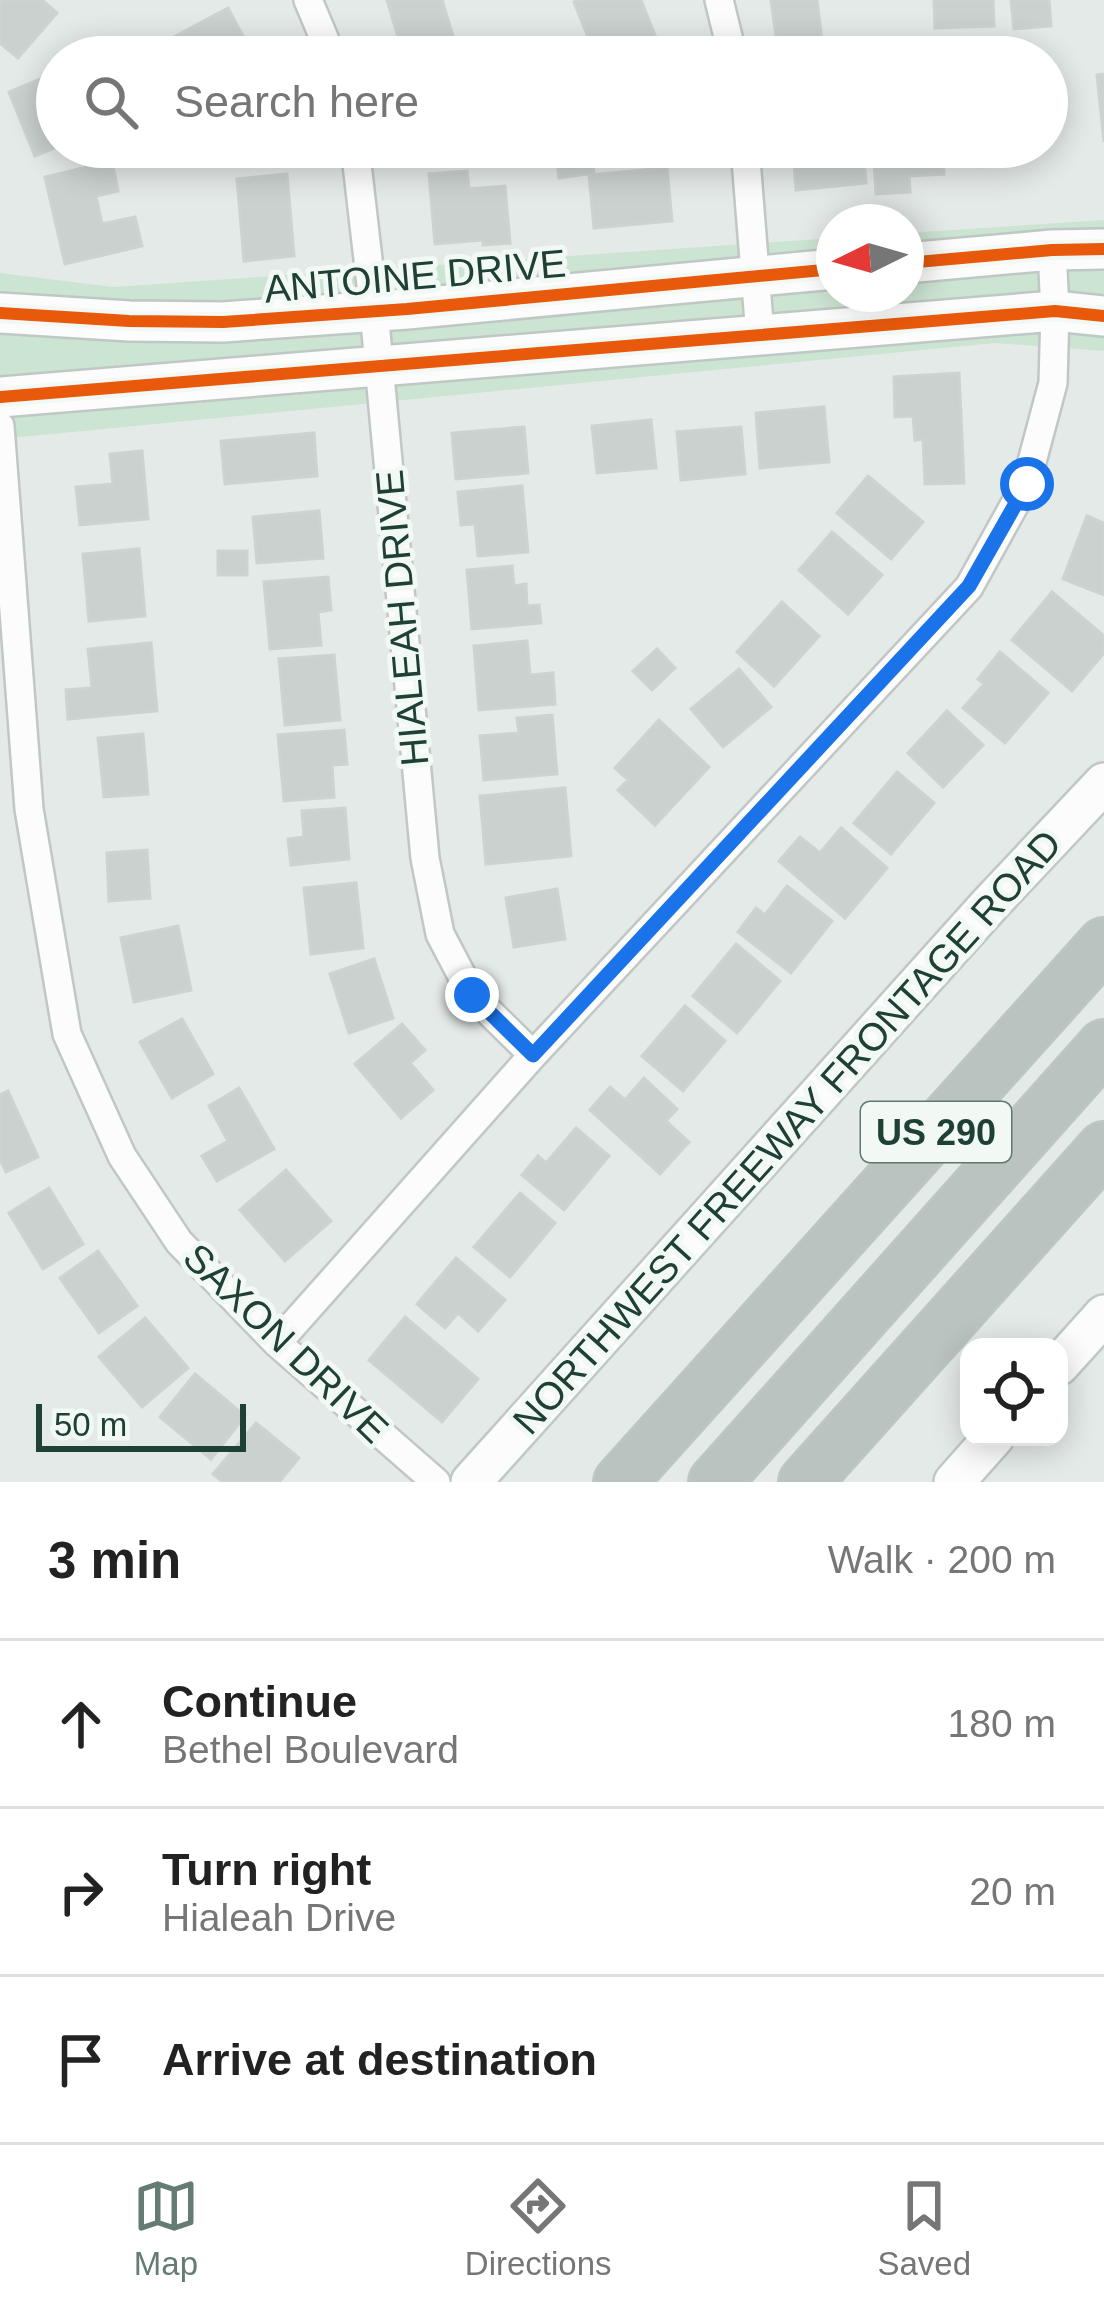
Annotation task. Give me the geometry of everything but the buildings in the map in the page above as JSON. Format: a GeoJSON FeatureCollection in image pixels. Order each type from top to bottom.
{"type":"FeatureCollection","features":[{"type":"Feature","properties":{"kind":"highway","name":"US 290"},"geometry":{"type":"LineString","coordinates":[[620,1482],[1104,944]]}},
{"type":"Feature","properties":{"kind":"highway"},"geometry":{"type":"LineString","coordinates":[[715,1482],[1104,1046]]}},
{"type":"Feature","properties":{"kind":"highway"},"geometry":{"type":"LineString","coordinates":[[806,1482],[1099,1154]]}},
{"type":"Feature","properties":{"kind":"highway"},"geometry":{"type":"LineString","coordinates":[[850,1482],[1099,1154]]}},
{"type":"Feature","properties":{"kind":"main road"},"geometry":{"type":"LineString","coordinates":[[924,261],[1104,249]]}},
{"type":"Feature","properties":{"kind":"main road","name":"ANTOINE DRIVE"},"geometry":{"type":"LineString","coordinates":[[0,313],[223,322],[816,271]]}},
{"type":"Feature","properties":{"kind":"main road"},"geometry":{"type":"LineString","coordinates":[[0,397],[1054,311],[1104,316]]}},
{"type":"Feature","properties":{"kind":"main road","name":"NORTHWEST FREEWAY FRONTAGE ROAD"},"geometry":{"type":"LineString","coordinates":[[471,1482],[1104,783]]}},
{"type":"Feature","properties":{"kind":"main road"},"geometry":{"type":"LineString","coordinates":[[1068,1355],[1104,1315]]}},
{"type":"Feature","properties":{"kind":"main road"},"geometry":{"type":"LineString","coordinates":[[954,1482],[986,1446]]}},
{"type":"Feature","properties":{"kind":"street"},"geometry":{"type":"LineString","coordinates":[[308,0],[323,36]]}},
{"type":"Feature","properties":{"kind":"street"},"geometry":{"type":"LineString","coordinates":[[719,0],[728,36]]}},
{"type":"Feature","properties":{"kind":"street","name":"HIALEAH DRIVE"},"geometry":{"type":"LineString","coordinates":[[357,168],[424,859],[440,934],[472,995],[533,1055]]}},
{"type":"Feature","properties":{"kind":"street"},"geometry":{"type":"LineString","coordinates":[[747,168],[760,335]]}},
{"type":"Feature","properties":{"kind":"street"},"geometry":{"type":"LineString","coordinates":[[277,1342],[533,1055],[969,586],[1027,484],[1052,383],[1052,250]]}},
{"type":"Feature","properties":{"kind":"street","name":"SAXON DRIVE"},"geometry":{"type":"LineString","coordinates":[[0,425],[29,809],[67,1034],[122,1156],[179,1242],[277,1342],[436,1482]]}},
{"type":"Feature","properties":{"kind":"green space"},"geometry":{"type":"Polygon","coordinates":[[[1104,220],[1104,351],[995,343],[0,439],[0,273],[113,287],[816,239],[816,312],[924,312],[924,232],[1104,220]]]}},
{"type":"Feature","properties":{"kind":"cycle path"},"geometry":{"type":"LineString","coordinates":[[924,261],[1104,249]]}},
{"type":"Feature","properties":{"kind":"cycle path"},"geometry":{"type":"LineString","coordinates":[[0,313],[223,322],[816,271]]}},
{"type":"Feature","properties":{"kind":"cycle path"},"geometry":{"type":"LineString","coordinates":[[0,397],[1055,311],[1104,316]]}},
{"type":"Feature","properties":{"kind":"route"},"geometry":{"type":"LineString","coordinates":[[472,995],[533,1055],[969,586],[1027,484]]}}]}
